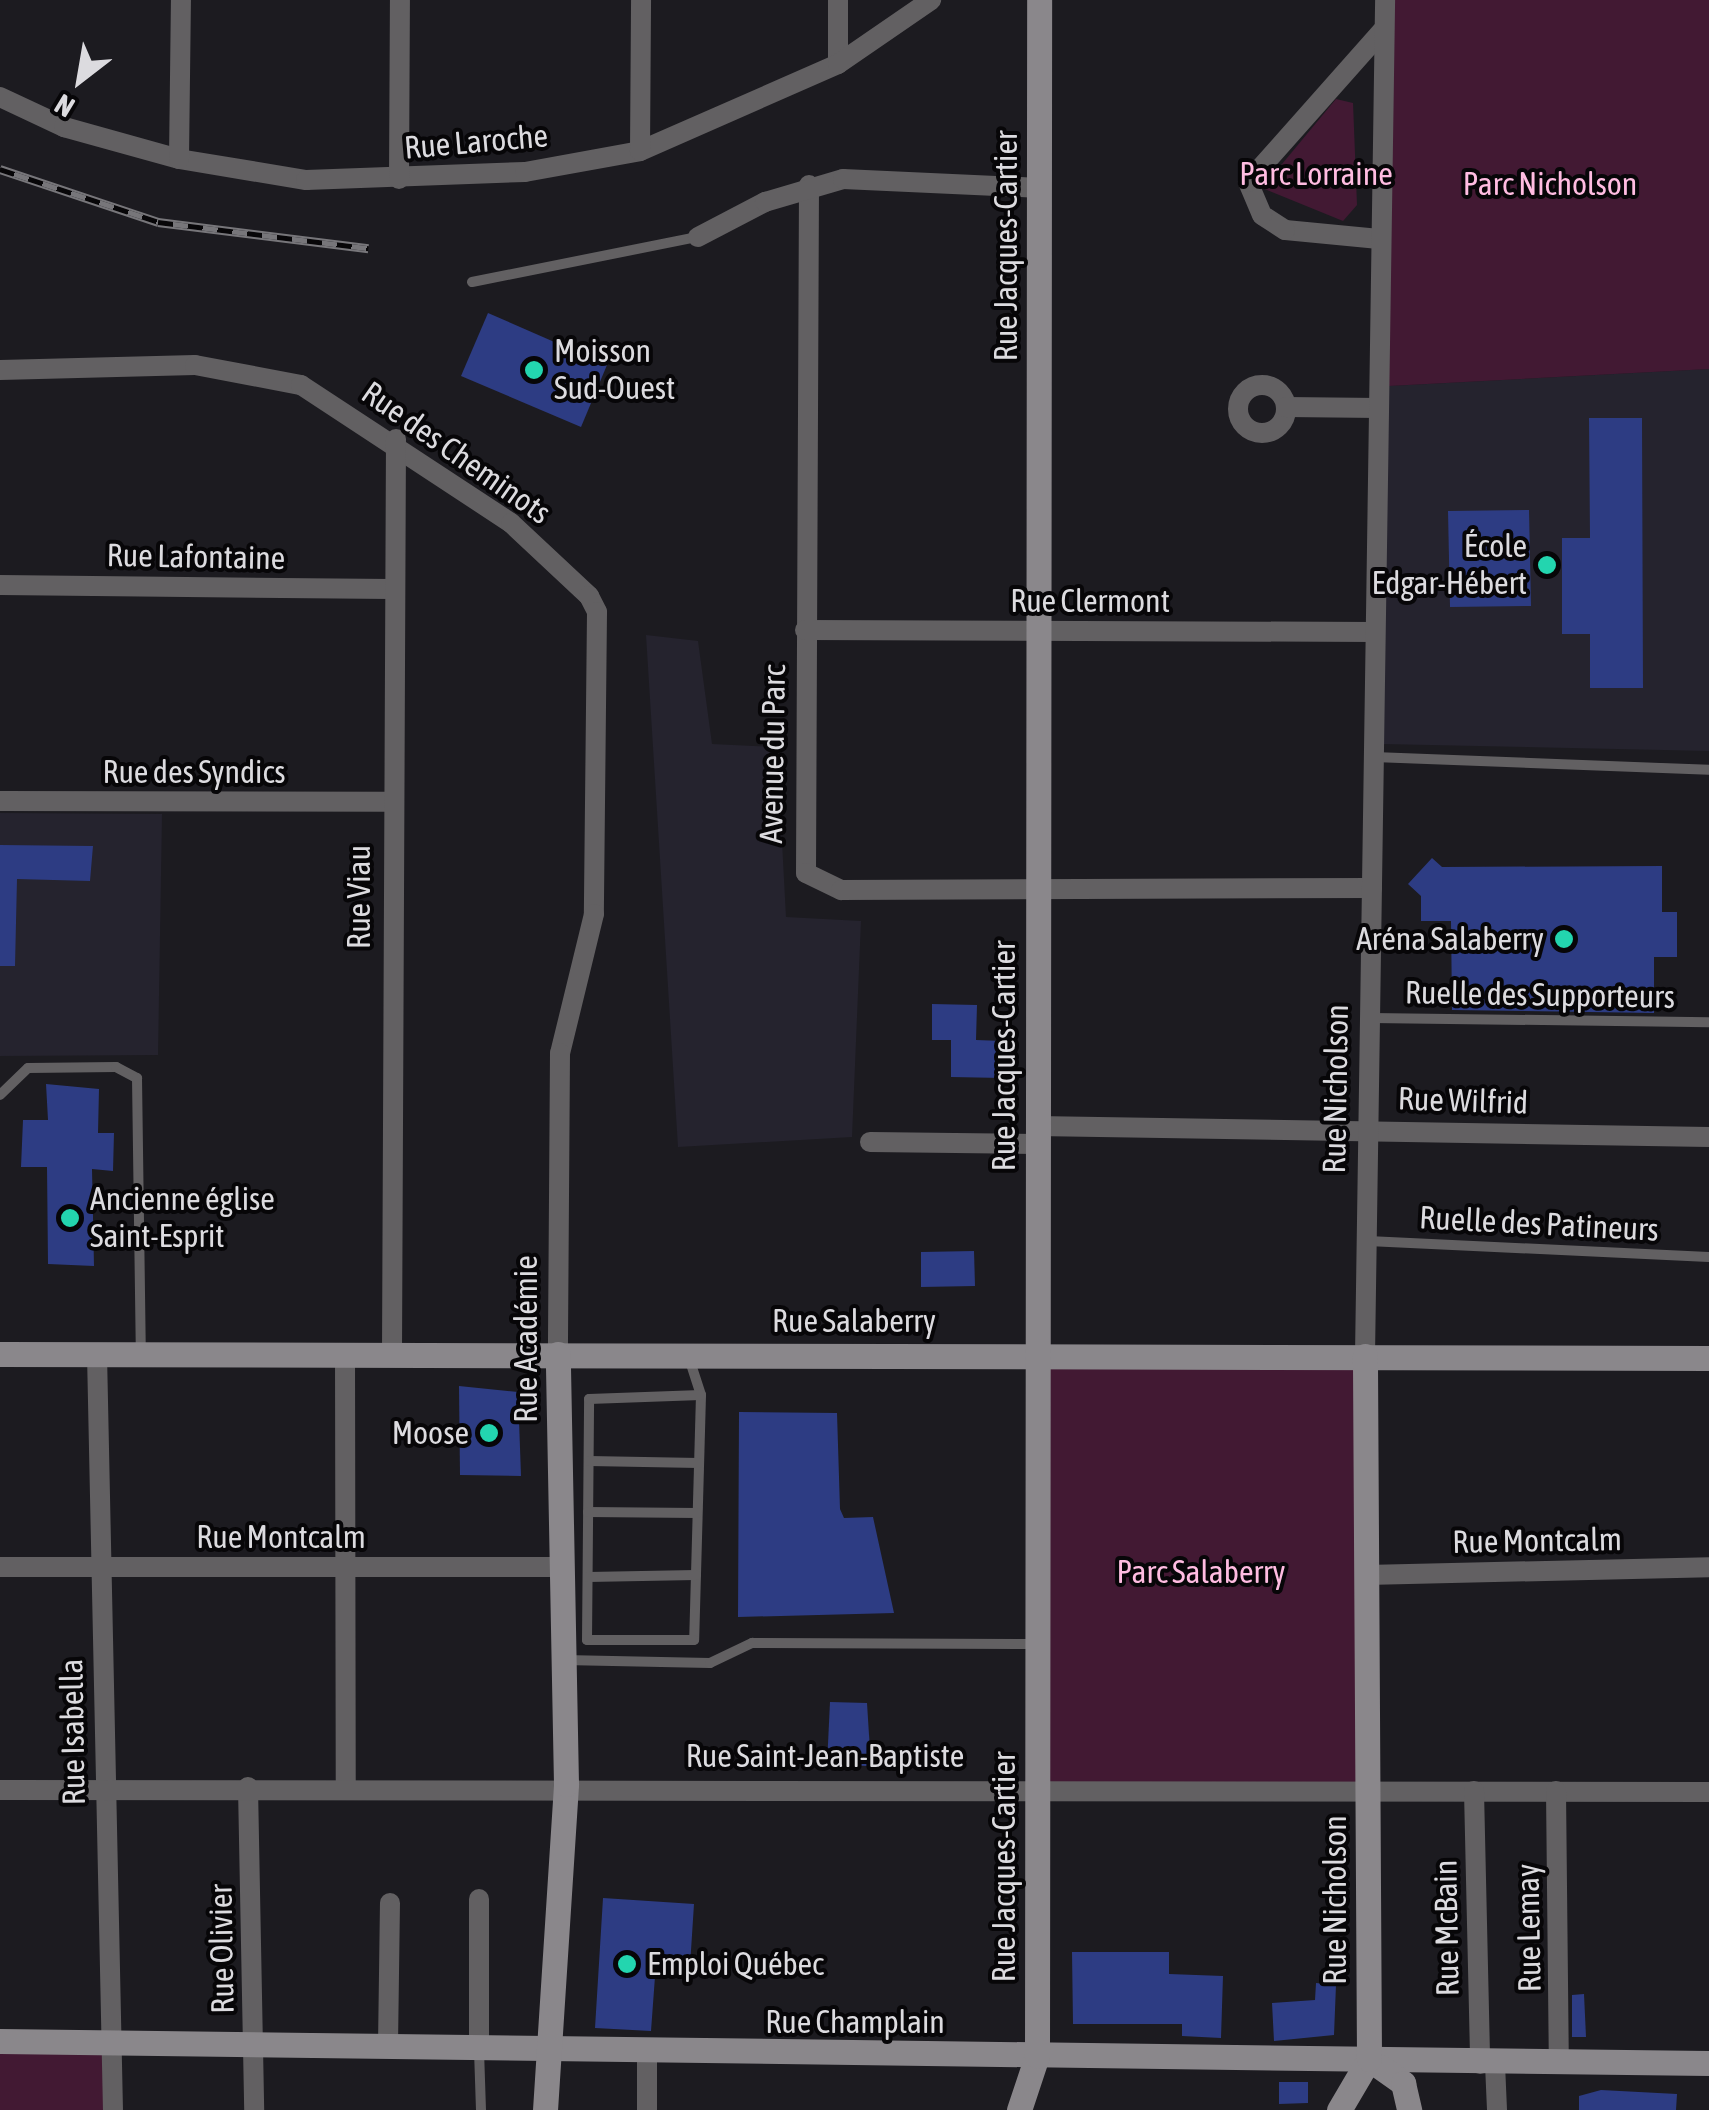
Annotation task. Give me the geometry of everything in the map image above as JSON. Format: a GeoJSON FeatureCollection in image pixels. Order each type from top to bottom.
{"type":"FeatureCollection","features":[{"type":"Feature","properties":{"kind":"street"},"geometry":{"type":"LineString","coordinates":[[179,158],[181,0]]}},
{"type":"Feature","properties":{"kind":"street"},"geometry":{"type":"LineString","coordinates":[[399,179],[400,0]]}},
{"type":"Feature","properties":{"kind":"street"},"geometry":{"type":"LineString","coordinates":[[640,151],[641,0]]}},
{"type":"Feature","properties":{"kind":"street"},"geometry":{"type":"LineString","coordinates":[[838,0],[838,64]]}},
{"type":"Feature","properties":{"kind":"street","name":"Rue Laroche"},"geometry":{"type":"LineString","coordinates":[[0,97],[64,127],[179,158],[306,180],[526,172],[640,151],[838,64],[931,0]]}},
{"type":"Feature","properties":{"kind":"street","name":"Rue Jacques-Cartier"},"geometry":{"type":"LineString","coordinates":[[1019,2110],[1037,2056],[1039,0]]}},
{"type":"Feature","properties":{"kind":"street","name":"Rue Nicholson"},"geometry":{"type":"LineString","coordinates":[[1369,2059],[1365,1356],[1378,239],[1385,0]]}},
{"type":"Feature","properties":{"kind":"street"},"geometry":{"type":"LineString","coordinates":[[1378,239],[1285,230],[1262,215],[1248,182],[1384,29]]}},
{"type":"Feature","properties":{"kind":"street"},"geometry":{"type":"LineString","coordinates":[[698,237],[809,185],[874,176],[1038,188]]}},
{"type":"Feature","properties":{"kind":"street","name":"Avenue du Parc"},"geometry":{"type":"LineString","coordinates":[[809,185],[806,873],[840,890],[1372,888]]}},
{"type":"Feature","properties":{"kind":"street","name":"Rue des Cheminots"},"geometry":{"type":"LineString","coordinates":[[0,370],[244,370],[300,385],[396,439],[575,578]]}},
{"type":"Feature","properties":{"kind":"street"},"geometry":{"type":"LineString","coordinates":[[1286,407],[1379,408]]}},
{"type":"Feature","properties":{"kind":"street","name":"Rue Viau"},"geometry":{"type":"LineString","coordinates":[[392,1354],[388,802],[396,439]]}},
{"type":"Feature","properties":{"kind":"street","name":"Rue Académie"},"geometry":{"type":"LineString","coordinates":[[545,2110],[566,1784],[558,1354],[560,1053],[594,914],[597,612],[575,578]]}},
{"type":"Feature","properties":{"kind":"street","name":"Rue Lafontaine"},"geometry":{"type":"LineString","coordinates":[[0,585],[391,589]]}},
{"type":"Feature","properties":{"kind":"street","name":"Rue Clermont"},"geometry":{"type":"LineString","coordinates":[[805,630],[1375,632]]}},
{"type":"Feature","properties":{"kind":"street","name":"Rue des Syndics"},"geometry":{"type":"LineString","coordinates":[[0,801],[388,802]]}},
{"type":"Feature","properties":{"kind":"street","name":"Rue Wilfrid"},"geometry":{"type":"LineString","coordinates":[[870,1142],[1369,1128],[1709,1137]]}},
{"type":"Feature","properties":{"kind":"street","name":"Rue Salaberry"},"geometry":{"type":"LineString","coordinates":[[0,1354],[1035,1353],[1709,1358]]}},
{"type":"Feature","properties":{"kind":"street","name":"Rue Isabella"},"geometry":{"type":"LineString","coordinates":[[97,1354],[108,2035],[113,2110]]}},
{"type":"Feature","properties":{"kind":"street"},"geometry":{"type":"LineString","coordinates":[[345,1354],[349,1567],[346,1786]]}},
{"type":"Feature","properties":{"kind":"street","name":"Rue Montcalm"},"geometry":{"type":"LineString","coordinates":[[1366,1575],[1709,1566]]}},
{"type":"Feature","properties":{"kind":"street","name":"Rue Montcalm"},"geometry":{"type":"LineString","coordinates":[[0,1567],[561,1567]]}},
{"type":"Feature","properties":{"kind":"street","name":"Rue Saint-Jean-Baptiste"},"geometry":{"type":"LineString","coordinates":[[0,1790],[566,1784],[1709,1792]]}},
{"type":"Feature","properties":{"kind":"street","name":"Rue Olivier"},"geometry":{"type":"LineString","coordinates":[[248,1788],[254,2110]]}},
{"type":"Feature","properties":{"kind":"street","name":"Rue McBain"},"geometry":{"type":"LineString","coordinates":[[1474,1791],[1488,2064],[1497,2110]]}},
{"type":"Feature","properties":{"kind":"street","name":"Rue Lemay"},"geometry":{"type":"LineString","coordinates":[[1556,1792],[1559,2064]]}},
{"type":"Feature","properties":{"kind":"street"},"geometry":{"type":"LineString","coordinates":[[479,1899],[479,2049]]}},
{"type":"Feature","properties":{"kind":"street"},"geometry":{"type":"LineString","coordinates":[[388,2045],[390,1904]]}},
{"type":"Feature","properties":{"kind":"street","name":"Rue Champlain"},"geometry":{"type":"LineString","coordinates":[[0,2040],[108,2035],[551,2052],[1369,2059],[1488,2064],[1709,2063]]}},
{"type":"Feature","properties":{"kind":"street"},"geometry":{"type":"LineString","coordinates":[[647,2052],[647,2110]]}},
{"type":"Feature","properties":{"kind":"street"},"geometry":{"type":"LineString","coordinates":[[1339,2110],[1369,2059],[1403,2083],[1409,2110]]}},
{"type":"Feature","properties":{"kind":"lane"},"geometry":{"type":"LineString","coordinates":[[472,282],[698,237]]}},
{"type":"Feature","properties":{"kind":"lane"},"geometry":{"type":"LineString","coordinates":[[1374,756],[1709,770]]}},
{"type":"Feature","properties":{"kind":"lane","name":"Ruelle des Supporteurs"},"geometry":{"type":"LineString","coordinates":[[1370,1018],[1709,1022]]}},
{"type":"Feature","properties":{"kind":"lane"},"geometry":{"type":"LineString","coordinates":[[0,1095],[28,1068],[116,1066],[136,1078],[140,1354]]}},
{"type":"Feature","properties":{"kind":"lane","name":"Ruelle des Patineurs"},"geometry":{"type":"LineString","coordinates":[[1366,1241],[1709,1257]]}},
{"type":"Feature","properties":{"kind":"lane"},"geometry":{"type":"LineString","coordinates":[[685,1353],[701,1395],[694,1640],[587,1640],[589,1399],[701,1395]]}},
{"type":"Feature","properties":{"kind":"lane"},"geometry":{"type":"LineString","coordinates":[[701,1395],[723,1354]]}},
{"type":"Feature","properties":{"kind":"lane"},"geometry":{"type":"LineString","coordinates":[[588,1461],[699,1463]]}},
{"type":"Feature","properties":{"kind":"lane"},"geometry":{"type":"LineString","coordinates":[[588,1512],[698,1513]]}},
{"type":"Feature","properties":{"kind":"lane"},"geometry":{"type":"LineString","coordinates":[[588,1576],[696,1575]]}},
{"type":"Feature","properties":{"kind":"lane"},"geometry":{"type":"LineString","coordinates":[[563,1660],[710,1662],[752,1643],[1036,1644]]}},
{"type":"Feature","properties":{"kind":"lane"},"geometry":{"type":"LineString","coordinates":[[479,2049],[481,2110]]}},
{"type":"Feature","properties":{"kind":"shaded area","name":"École Edgar-Hébert"},"geometry":{"type":"Polygon","coordinates":[[[1709,369],[1709,751],[1382,744],[1389,386],[1709,369]]]}},
{"type":"Feature","properties":{"kind":"shaded area"},"geometry":{"type":"Polygon","coordinates":[[[646,635],[698,641],[712,744],[777,747],[786,917],[861,921],[852,1137],[678,1147],[646,635]]]}},
{"type":"Feature","properties":{"kind":"shaded area"},"geometry":{"type":"Polygon","coordinates":[[[0,813],[162,814],[158,1055],[0,1056],[0,813]]]}},
{"type":"Feature","properties":{"kind":"green space","name":"Parc Nicholson"},"geometry":{"type":"Polygon","coordinates":[[[1392,0],[1709,0],[1709,369],[1389,386],[1392,0]]]}},
{"type":"Feature","properties":{"kind":"green space","name":"Parc Lorraine"},"geometry":{"type":"Polygon","coordinates":[[[1336,99],[1353,103],[1357,205],[1343,221],[1262,188],[1336,99]]]}},
{"type":"Feature","properties":{"kind":"green space","name":"Parc Salaberry"},"geometry":{"type":"Polygon","coordinates":[[[1035,1353],[1365,1356],[1367,1790],[1036,1788],[1035,1353]]]}},
{"type":"Feature","properties":{"kind":"green space"},"geometry":{"type":"Polygon","coordinates":[[[108,2035],[113,2110],[0,2110],[0,2041],[108,2035]]]}},
{"type":"Feature","properties":{"kind":"building","name":"Moisson Sud-Ouest"},"geometry":{"type":"Polygon","coordinates":[[[488,313],[607,365],[581,427],[461,376],[488,313]]]}},
{"type":"Feature","properties":{"kind":"building","name":"École Edgar-Hébert"},"geometry":{"type":"Polygon","coordinates":[[[1589,418],[1642,418],[1643,688],[1590,688],[1590,634],[1562,634],[1562,538],[1590,538],[1589,418]]]}},
{"type":"Feature","properties":{"kind":"building"},"geometry":{"type":"Polygon","coordinates":[[[1529,510],[1531,606],[1450,607],[1448,511],[1529,510]]]}},
{"type":"Feature","properties":{"kind":"building"},"geometry":{"type":"Polygon","coordinates":[[[0,845],[93,846],[90,881],[17,879],[15,966],[0,966],[0,845]]]}},
{"type":"Feature","properties":{"kind":"building","name":"Aréna Salaberry"},"geometry":{"type":"Polygon","coordinates":[[[1432,858],[1442,867],[1662,866],[1662,912],[1677,912],[1677,957],[1654,957],[1654,1013],[1452,1010],[1451,921],[1421,921],[1421,896],[1408,884],[1432,858]]]}},
{"type":"Feature","properties":{"kind":"building"},"geometry":{"type":"Polygon","coordinates":[[[932,1004],[977,1005],[976,1040],[1003,1041],[1003,1078],[951,1077],[951,1040],[932,1040],[932,1004]]]}},
{"type":"Feature","properties":{"kind":"building","name":"Ancienne église Saint-Esprit"},"geometry":{"type":"Polygon","coordinates":[[[46,1084],[99,1089],[98,1133],[114,1133],[113,1171],[92,1169],[94,1266],[48,1264],[47,1167],[21,1167],[23,1120],[48,1120],[46,1084]]]}},
{"type":"Feature","properties":{"kind":"building"},"geometry":{"type":"Polygon","coordinates":[[[974,1251],[975,1286],[921,1287],[921,1252],[974,1251]]]}},
{"type":"Feature","properties":{"kind":"building","name":"Moose"},"geometry":{"type":"Polygon","coordinates":[[[459,1386],[518,1392],[521,1476],[460,1475],[459,1386]]]}},
{"type":"Feature","properties":{"kind":"building"},"geometry":{"type":"Polygon","coordinates":[[[739,1412],[837,1413],[840,1509],[844,1518],[873,1517],[894,1613],[738,1617],[739,1412]]]}},
{"type":"Feature","properties":{"kind":"building"},"geometry":{"type":"Polygon","coordinates":[[[830,1702],[867,1703],[871,1766],[827,1765],[830,1702]]]}},
{"type":"Feature","properties":{"kind":"building","name":"Emploi Québec"},"geometry":{"type":"Polygon","coordinates":[[[603,1898],[694,1904],[690,1966],[656,1963],[651,2031],[595,2028],[603,1898]]]}},
{"type":"Feature","properties":{"kind":"building"},"geometry":{"type":"Polygon","coordinates":[[[1072,1952],[1169,1952],[1169,1974],[1223,1976],[1221,2038],[1182,2036],[1182,2024],[1073,2024],[1072,1952]]]}},
{"type":"Feature","properties":{"kind":"building"},"geometry":{"type":"Polygon","coordinates":[[[1316,1983],[1336,1985],[1334,2035],[1274,2041],[1272,2003],[1315,2000],[1316,1983]]]}},
{"type":"Feature","properties":{"kind":"building"},"geometry":{"type":"Polygon","coordinates":[[[1584,1994],[1586,2037],[1572,2037],[1572,1995],[1584,1994]]]}},
{"type":"Feature","properties":{"kind":"building"},"geometry":{"type":"Polygon","coordinates":[[[1279,2082],[1308,2082],[1308,2103],[1279,2104],[1279,2082]]]}},
{"type":"Feature","properties":{"kind":"building"},"geometry":{"type":"Polygon","coordinates":[[[1601,2090],[1677,2094],[1676,2110],[1579,2110],[1579,2096],[1601,2090]]]}},
{"type":"Feature","properties":{"kind":"railway"},"geometry":{"type":"LineString","coordinates":[[0,169],[158,222],[368,248]]}},
{"type":"Feature","properties":{"kind":"place","name":"Moisson Sud-Ouest"},"geometry":{"type":"Point","coordinates":[534,370]}},
{"type":"Feature","properties":{"kind":"place","name":"École Edgar-Hébert"},"geometry":{"type":"Point","coordinates":[1547,565]}},
{"type":"Feature","properties":{"kind":"place","name":"Aréna Salaberry"},"geometry":{"type":"Point","coordinates":[1564,939]}},
{"type":"Feature","properties":{"kind":"place","name":"Ancienne église Saint-Esprit"},"geometry":{"type":"Point","coordinates":[70,1218]}},
{"type":"Feature","properties":{"kind":"place","name":"Moose"},"geometry":{"type":"Point","coordinates":[489,1433]}},
{"type":"Feature","properties":{"kind":"place","name":"Emploi Québec"},"geometry":{"type":"Point","coordinates":[627,1964]}}]}
